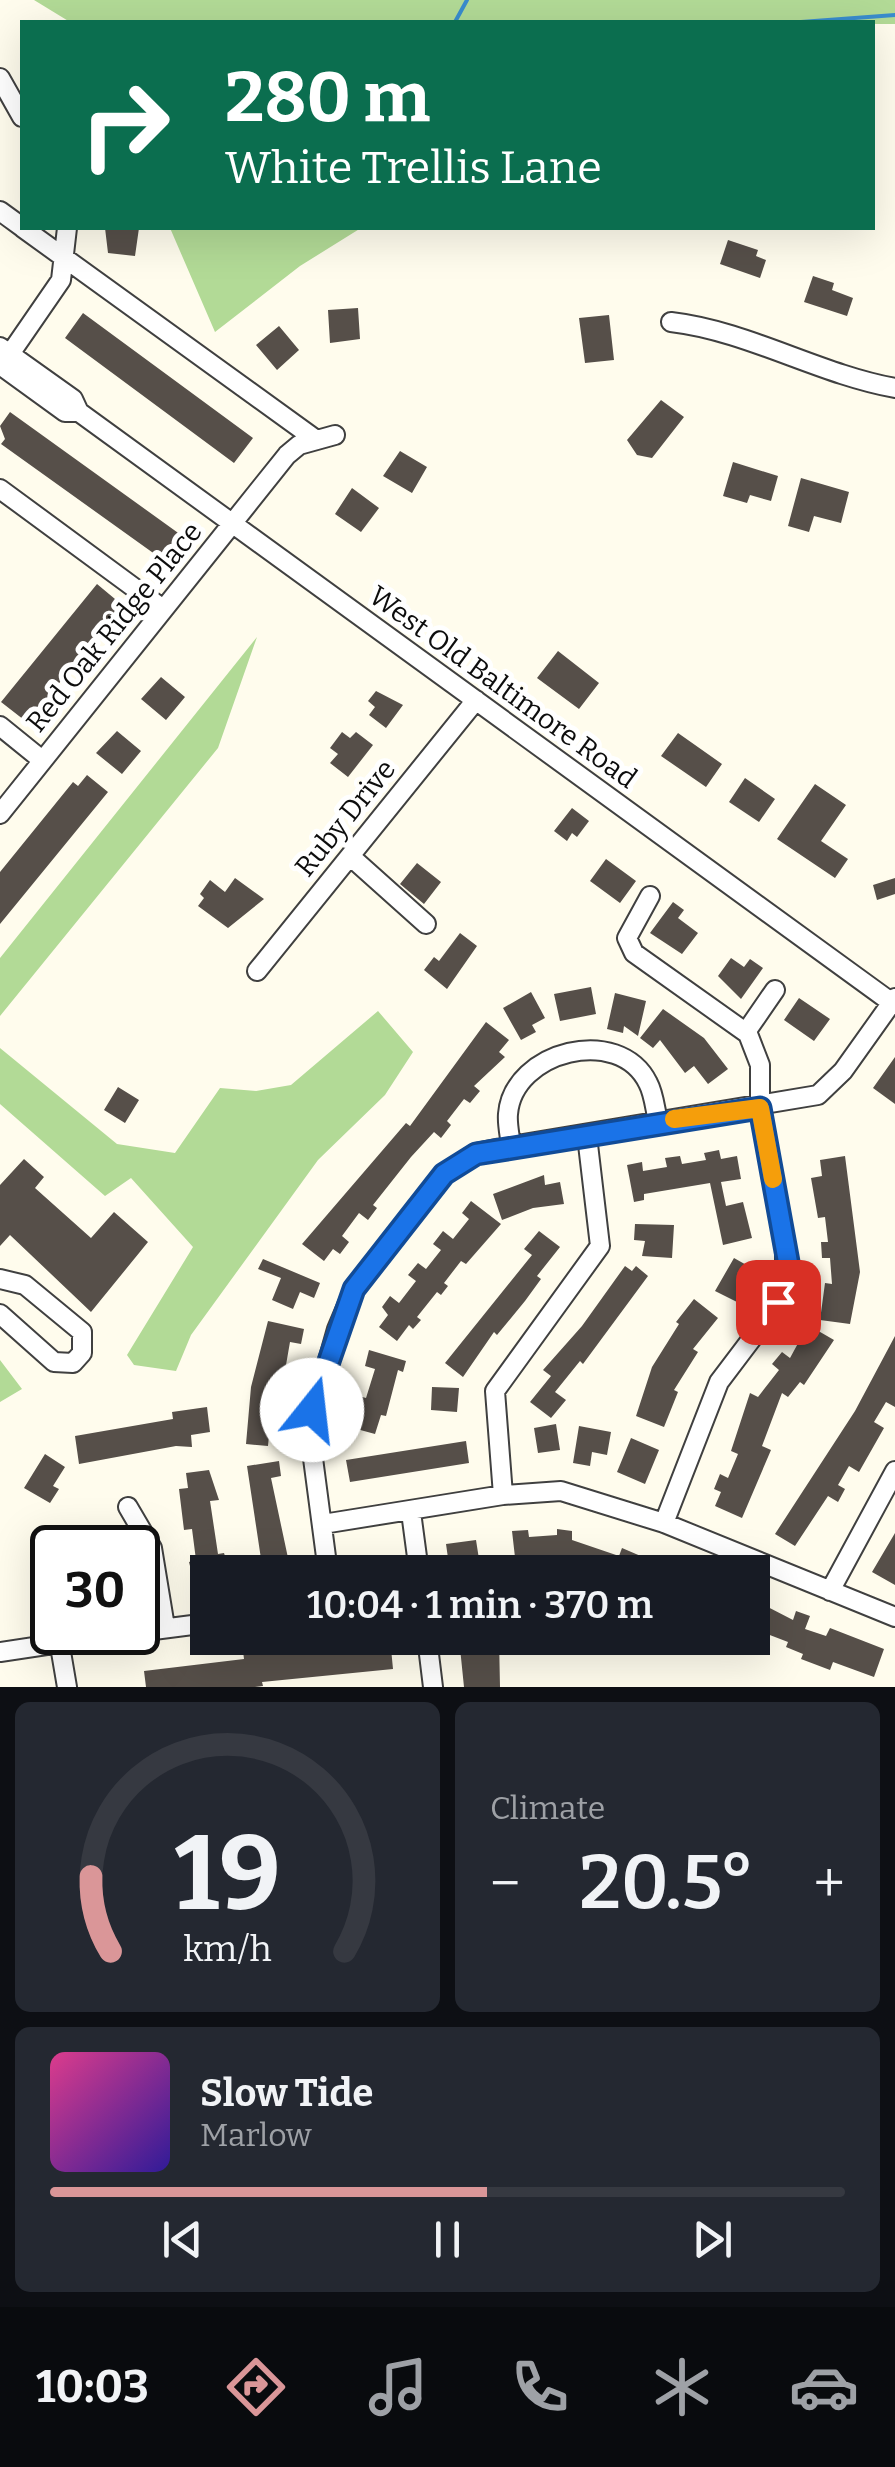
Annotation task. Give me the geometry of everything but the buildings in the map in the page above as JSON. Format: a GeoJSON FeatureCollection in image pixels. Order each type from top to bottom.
{"type":"FeatureCollection","features":[{"type":"Feature","properties":{"kind":"street"},"geometry":{"type":"LineString","coordinates":[[0,78],[20,113]]}},
{"type":"Feature","properties":{"kind":"street"},"geometry":{"type":"LineString","coordinates":[[27,230],[315,439],[336,435]]}},
{"type":"Feature","properties":{"kind":"street"},"geometry":{"type":"LineString","coordinates":[[4,355],[52,296],[66,256],[67,230]]}},
{"type":"Feature","properties":{"kind":"street"},"geometry":{"type":"LineString","coordinates":[[672,322],[700,325],[850,379],[895,388]]}},
{"type":"Feature","properties":{"kind":"street","name":"West Old Baltimore Road"},"geometry":{"type":"LineString","coordinates":[[4,355],[73,399],[79,412],[894,1002]]}},
{"type":"Feature","properties":{"kind":"street","name":"Red Oak Ridge Place"},"geometry":{"type":"LineString","coordinates":[[0,814],[287,455],[315,439]]}},
{"type":"Feature","properties":{"kind":"street"},"geometry":{"type":"LineString","coordinates":[[0,490],[163,610]]}},
{"type":"Feature","properties":{"kind":"street","name":"Ruby Drive"},"geometry":{"type":"LineString","coordinates":[[257,971],[476,700]]}},
{"type":"Feature","properties":{"kind":"street"},"geometry":{"type":"LineString","coordinates":[[0,726],[42,760]]}},
{"type":"Feature","properties":{"kind":"street"},"geometry":{"type":"LineString","coordinates":[[350,856],[426,924]]}},
{"type":"Feature","properties":{"kind":"street"},"geometry":{"type":"LineString","coordinates":[[650,896],[628,938],[634,953],[746,1032],[756,1046],[760,1108],[785,1242],[785,1282],[769,1316],[719,1382],[664,1523]]}},
{"type":"Feature","properties":{"kind":"street"},"geometry":{"type":"LineString","coordinates":[[746,1032],[776,990]]}},
{"type":"Feature","properties":{"kind":"street"},"geometry":{"type":"LineString","coordinates":[[326,1555],[309,1428],[337,1329],[354,1289],[458,1161],[512,1146],[808,1098],[832,1084],[894,1002]]}},
{"type":"Feature","properties":{"kind":"street"},"geometry":{"type":"LineString","coordinates":[[512,1146],[508,1111],[516,1094],[538,1066],[571,1052],[612,1053],[625,1059],[647,1080],[658,1121]]}},
{"type":"Feature","properties":{"kind":"street"},"geometry":{"type":"LineString","coordinates":[[503,1495],[495,1390],[600,1246],[587,1136]]}},
{"type":"Feature","properties":{"kind":"street"},"geometry":{"type":"LineString","coordinates":[[0,1280],[25,1285],[82,1332],[82,1353],[73,1362],[54,1362],[0,1314]]}},
{"type":"Feature","properties":{"kind":"street"},"geometry":{"type":"LineString","coordinates":[[830,1590],[895,1471]]}},
{"type":"Feature","properties":{"kind":"street"},"geometry":{"type":"LineString","coordinates":[[322,1524],[503,1495],[561,1492],[664,1523],[895,1617]]}},
{"type":"Feature","properties":{"kind":"street"},"geometry":{"type":"LineString","coordinates":[[128,1507],[152,1548],[165,1627]]}},
{"type":"Feature","properties":{"kind":"street"},"geometry":{"type":"LineString","coordinates":[[411,1512],[417,1555]]}},
{"type":"Feature","properties":{"kind":"street"},"geometry":{"type":"LineString","coordinates":[[160,1628],[190,1625]]}},
{"type":"Feature","properties":{"kind":"street"},"geometry":{"type":"LineString","coordinates":[[0,1652],[30,1649]]}},
{"type":"Feature","properties":{"kind":"street"},"geometry":{"type":"LineString","coordinates":[[62,1655],[67,1687]]}},
{"type":"Feature","properties":{"kind":"street"},"geometry":{"type":"LineString","coordinates":[[429,1655],[433,1687]]}},
{"type":"Feature","properties":{"kind":"green space"},"geometry":{"type":"Polygon","coordinates":[[[34,0],[895,0],[895,24],[875,24],[875,20],[67,20],[34,0]]]}},
{"type":"Feature","properties":{"kind":"green space"},"geometry":{"type":"Polygon","coordinates":[[[171,230],[358,230],[300,266],[215,332],[171,230]]]}},
{"type":"Feature","properties":{"kind":"green space"},"geometry":{"type":"Polygon","coordinates":[[[257,637],[218,748],[0,1016],[0,958],[257,637]]]}},
{"type":"Feature","properties":{"kind":"green space"},"geometry":{"type":"Polygon","coordinates":[[[378,1011],[413,1052],[385,1095],[318,1160],[191,1335],[176,1371],[134,1365],[127,1355],[193,1247],[131,1178],[105,1196],[0,1104],[0,1048],[117,1144],[175,1153],[220,1088],[256,1091],[291,1085],[378,1011]]]}},
{"type":"Feature","properties":{"kind":"green space"},"geometry":{"type":"Polygon","coordinates":[[[0,1360],[22,1389],[0,1402],[0,1360]]]}},
{"type":"Feature","properties":{"kind":"waterway"},"geometry":{"type":"LineString","coordinates":[[456,20],[467,0]]}},
{"type":"Feature","properties":{"kind":"waterway"},"geometry":{"type":"LineString","coordinates":[[828,20],[895,15]]}},
{"type":"Feature","properties":{"kind":"slow traffic"},"geometry":{"type":"LineString","coordinates":[[674,1119],[760,1108],[773,1179]]}},
{"type":"Feature","properties":{"kind":"route"},"geometry":{"type":"LineString","coordinates":[[312,1410],[354,1289],[444,1174],[458,1161],[476,1154],[658,1121],[760,1108],[788,1262],[778,1302]]}}]}
